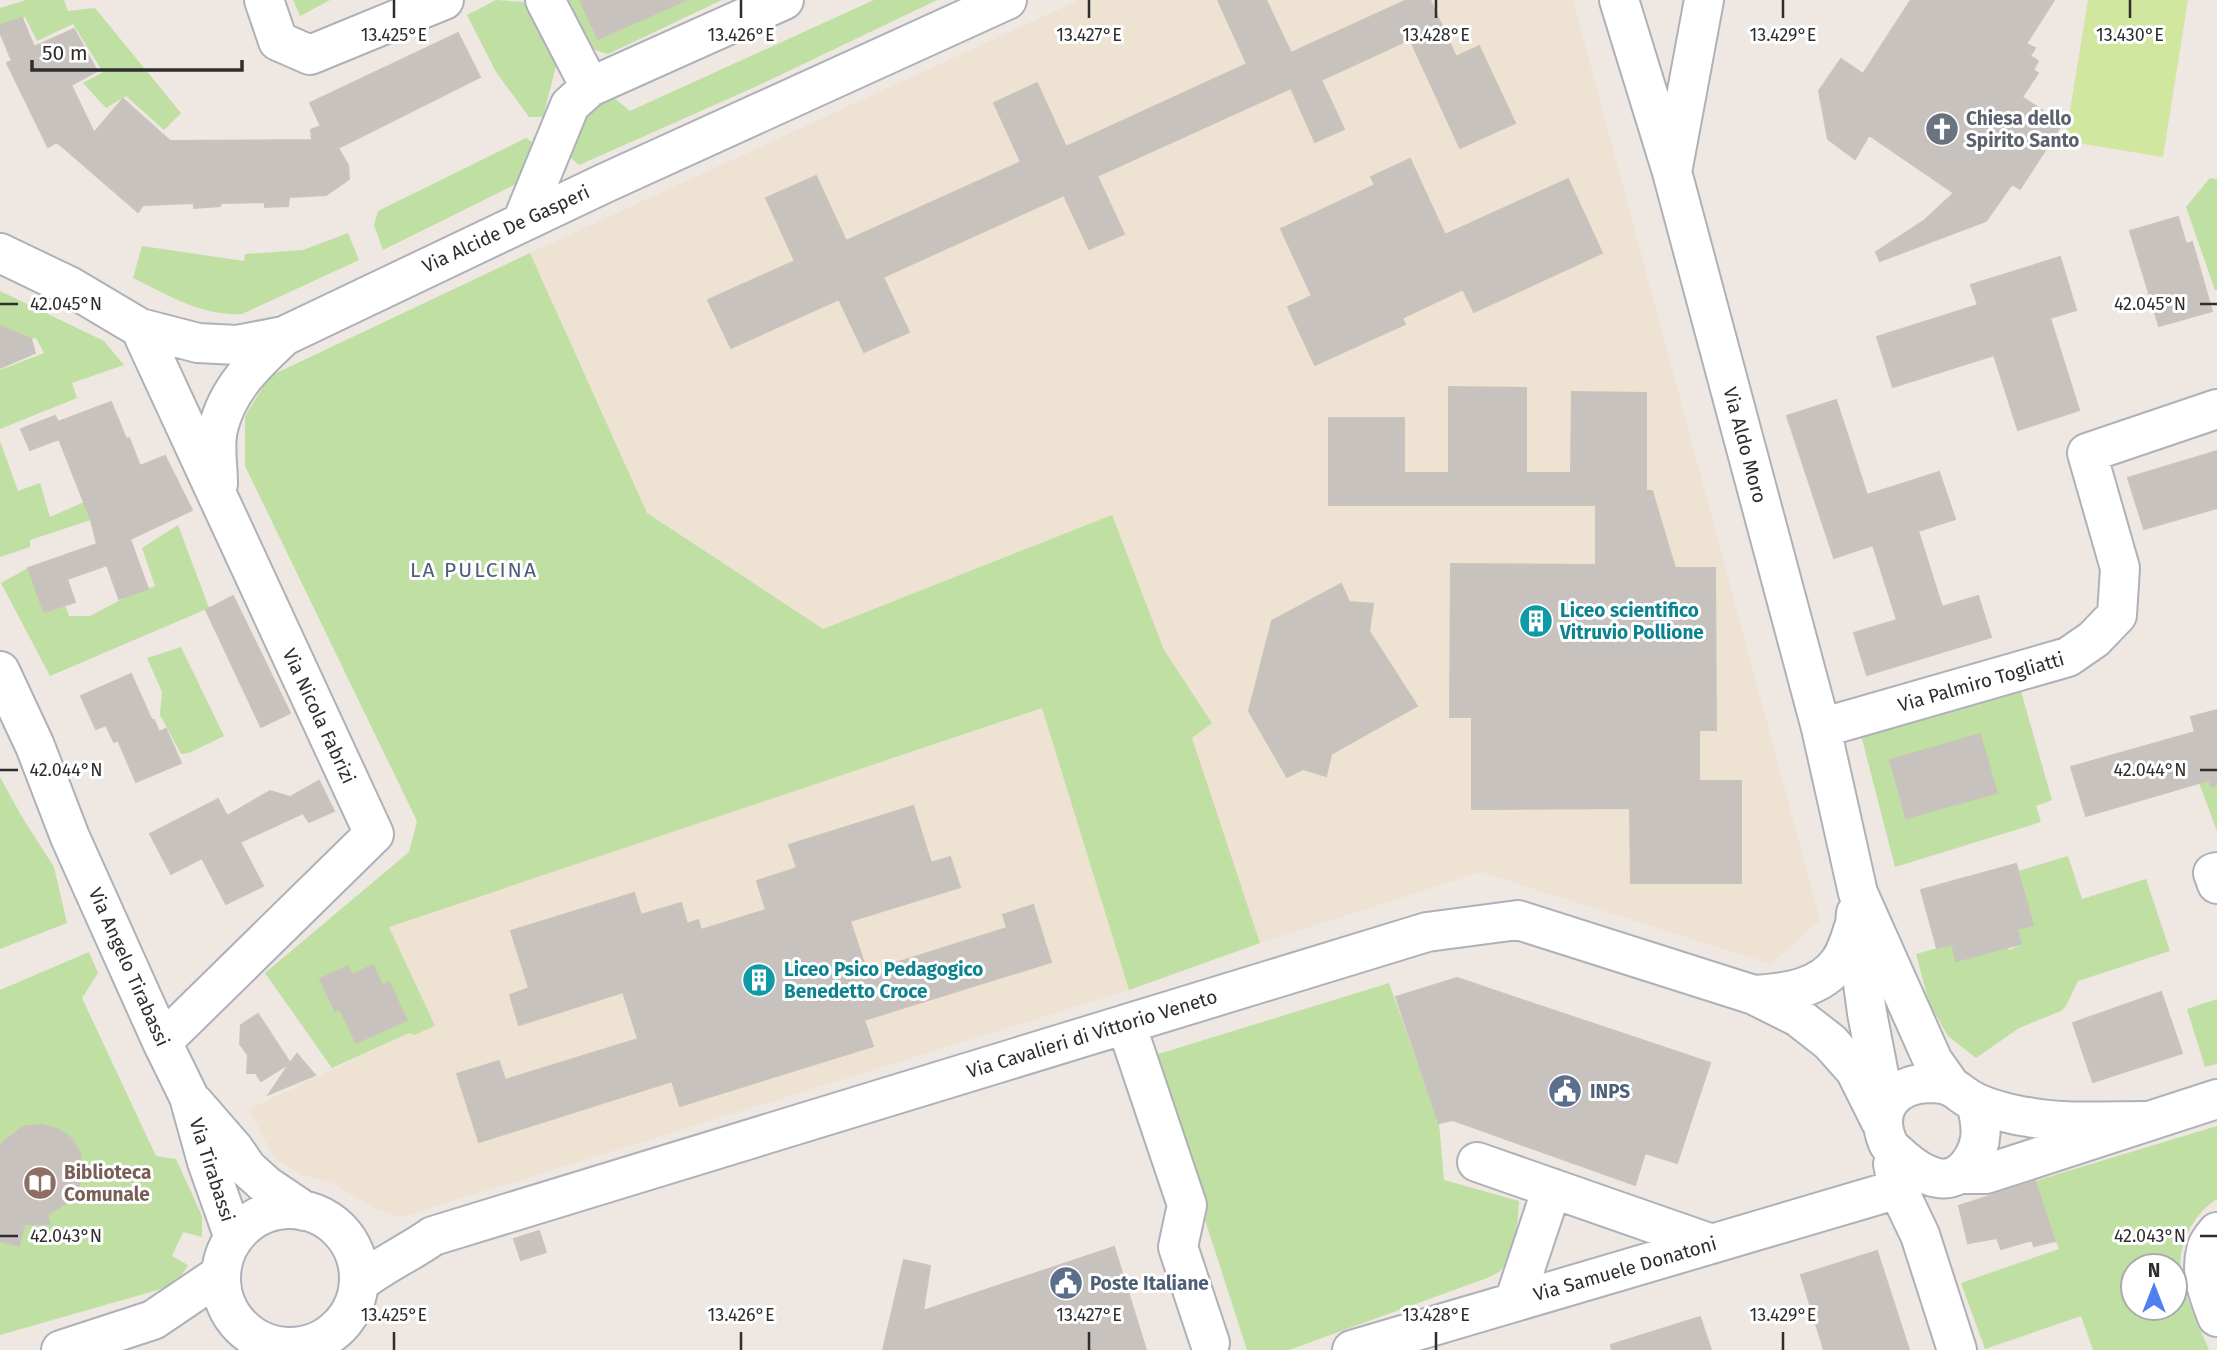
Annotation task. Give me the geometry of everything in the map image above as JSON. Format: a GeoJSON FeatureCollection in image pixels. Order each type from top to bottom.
{"type":"FeatureCollection","features":[{"type":"Feature","properties":{"kind":"street"},"geometry":{"type":"LineString","coordinates":[[264,0],[278,41],[310,55],[444,0]]}},
{"type":"Feature","properties":{"kind":"street"},"geometry":{"type":"LineString","coordinates":[[545,0],[590,87]]}},
{"type":"Feature","properties":{"kind":"street"},"geometry":{"type":"LineString","coordinates":[[522,222],[570,105],[590,87],[784,0]]}},
{"type":"Feature","properties":{"kind":"street","name":"Via Alcide De Gasperi"},"geometry":{"type":"LineString","coordinates":[[0,253],[71,287],[140,328],[198,344],[237,345],[284,335],[522,222],[1007,0]]}},
{"type":"Feature","properties":{"kind":"street","name":"Via Aldo Moro"},"geometry":{"type":"LineString","coordinates":[[1619,0],[1672,172],[1821,728],[1857,909]]}},
{"type":"Feature","properties":{"kind":"street"},"geometry":{"type":"LineString","coordinates":[[1672,172],[1704,0]]}},
{"type":"Feature","properties":{"kind":"street","name":"Via Nicola Fabrizi"},"geometry":{"type":"LineString","coordinates":[[140,328],[374,834],[162,1042]]}},
{"type":"Feature","properties":{"kind":"street"},"geometry":{"type":"LineString","coordinates":[[218,497],[218,430],[233,390],[250,368],[284,335]]}},
{"type":"Feature","properties":{"kind":"street","name":"Via Palmiro Togliatti"},"geometry":{"type":"LineString","coordinates":[[1821,728],[2068,657],[2094,639],[2117,615],[2120,569],[2087,453],[2217,409]]}},
{"type":"Feature","properties":{"kind":"street","name":"Via Angelo Tirabassi"},"geometry":{"type":"LineString","coordinates":[[0,671],[35,746],[71,837],[189,1097]]}},
{"type":"Feature","properties":{"kind":"street","name":"Via Angelo Tirabassi"},"geometry":{"type":"LineString","coordinates":[[0,737],[71,837]]}},
{"type":"Feature","properties":{"kind":"street"},"geometry":{"type":"LineString","coordinates":[[2217,872],[2213,873],[2217,884]]}},
{"type":"Feature","properties":{"kind":"street"},"geometry":{"type":"LineString","coordinates":[[1769,994],[1822,981],[1841,960],[1857,909]]}},
{"type":"Feature","properties":{"kind":"street"},"geometry":{"type":"LineString","coordinates":[[1857,909],[1871,1031],[1898,1189],[1920,1235],[1957,1350]]}},
{"type":"Feature","properties":{"kind":"street"},"geometry":{"type":"LineString","coordinates":[[1857,909],[1953,1083],[1982,1125],[1981,1142],[1971,1162],[1929,1189],[1920,1235]]}},
{"type":"Feature","properties":{"kind":"street","name":"Via Cavalieri di Vittorio Veneto"},"geometry":{"type":"LineString","coordinates":[[343,1234],[433,1236],[1427,932],[1518,920],[1769,994]]}},
{"type":"Feature","properties":{"kind":"street"},"geometry":{"type":"LineString","coordinates":[[1769,994],[1822,1006],[1871,1031],[1953,1083],[2028,1117],[2076,1121],[2145,1121]]}},
{"type":"Feature","properties":{"kind":"street"},"geometry":{"type":"LineString","coordinates":[[1769,994],[1830,1042],[1855,1070],[1917,1169],[1950,1177],[1986,1174],[2217,1099]]}},
{"type":"Feature","properties":{"kind":"street"},"geometry":{"type":"LineString","coordinates":[[1126,1024],[1187,1205],[1178,1247],[1210,1343]]}},
{"type":"Feature","properties":{"kind":"street"},"geometry":{"type":"LineString","coordinates":[[1886,1122],[1905,1087],[1920,1083],[1953,1083]]}},
{"type":"Feature","properties":{"kind":"street","name":"Via Tirabassi"},"geometry":{"type":"LineString","coordinates":[[189,1097],[247,1168],[267,1186],[304,1211]]}},
{"type":"Feature","properties":{"kind":"street","name":"Via Tirabassi"},"geometry":{"type":"LineString","coordinates":[[189,1097],[207,1162],[234,1238]]}},
{"type":"Feature","properties":{"kind":"street"},"geometry":{"type":"LineString","coordinates":[[1476,1162],[1712,1244]]}},
{"type":"Feature","properties":{"kind":"street"},"geometry":{"type":"LineString","coordinates":[[1514,1302],[1552,1188]]}},
{"type":"Feature","properties":{"kind":"street","name":"Via Samuele Donatoni"},"geometry":{"type":"LineString","coordinates":[[1352,1350],[1898,1189]]}},
{"type":"Feature","properties":{"kind":"street"},"geometry":{"type":"LineString","coordinates":[[357,1292],[346,1319],[332,1333],[315,1343],[297,1348],[276,1346],[257,1339],[229,1312],[223,1294],[221,1274],[225,1255],[234,1238],[248,1224],[265,1214],[284,1210],[304,1211],[319,1216],[343,1234],[353,1249],[358,1265],[356,1331],[363,1350]]}},
{"type":"Feature","properties":{"kind":"street"},"geometry":{"type":"LineString","coordinates":[[2217,1232],[2206,1250],[2205,1272],[2207,1289],[2217,1317]]}},
{"type":"Feature","properties":{"kind":"street","name":"Via Cavalieri di Vittorio Veneto"},"geometry":{"type":"LineString","coordinates":[[357,1292],[382,1266],[414,1250],[433,1236]]}},
{"type":"Feature","properties":{"kind":"street"},"geometry":{"type":"LineString","coordinates":[[61,1350],[153,1320],[221,1274]]}},
{"type":"Feature","properties":{"kind":"street"},"geometry":{"type":"LineString","coordinates":[[153,1320],[181,1320],[242,1327]]}},
{"type":"Feature","properties":{"kind":"shaded area"},"geometry":{"type":"Polygon","coordinates":[[[1079,0],[1573,0],[1820,920],[1771,964],[1481,872],[1260,943],[1192,738],[1212,723],[1164,650],[1112,515],[823,629],[647,513],[530,253],[1079,0]]]}},
{"type":"Feature","properties":{"kind":"shaded area"},"geometry":{"type":"Polygon","coordinates":[[[1042,708],[1129,990],[401,1217],[375,1209],[333,1183],[302,1175],[274,1158],[249,1109],[409,1033],[414,1035],[389,927],[1042,708]]]}},
{"type":"Feature","properties":{"kind":"green space"},"geometry":{"type":"Polygon","coordinates":[[[26,0],[64,0],[68,11],[95,8],[181,113],[164,130],[126,96],[106,108],[83,83],[103,72],[73,24],[37,41],[25,17],[0,25],[0,8],[26,0]]]}},
{"type":"Feature","properties":{"kind":"green space"},"geometry":{"type":"Polygon","coordinates":[[[293,0],[330,0],[300,16],[293,0]]]}},
{"type":"Feature","properties":{"kind":"green space"},"geometry":{"type":"Polygon","coordinates":[[[496,0],[523,2],[539,21],[556,66],[543,117],[529,117],[496,72],[467,15],[496,0]]]}},
{"type":"Feature","properties":{"kind":"green space"},"geometry":{"type":"Polygon","coordinates":[[[562,0],[580,0],[599,39],[675,5],[673,0],[722,0],[608,54],[590,47],[584,41],[562,0]]]}},
{"type":"Feature","properties":{"kind":"green space"},"geometry":{"type":"Polygon","coordinates":[[[874,0],[937,0],[755,87],[579,165],[571,158],[572,148],[589,109],[612,96],[630,111],[874,0]]]}},
{"type":"Feature","properties":{"kind":"green space"},"geometry":{"type":"Polygon","coordinates":[[[2088,0],[2188,0],[2163,157],[2065,141],[2088,0]]]}},
{"type":"Feature","properties":{"kind":"green space"},"geometry":{"type":"Polygon","coordinates":[[[526,138],[532,142],[516,184],[383,250],[374,225],[378,211],[526,138]]]}},
{"type":"Feature","properties":{"kind":"green space"},"geometry":{"type":"Polygon","coordinates":[[[2210,178],[2217,179],[2217,290],[2186,207],[2210,178]]]}},
{"type":"Feature","properties":{"kind":"green space"},"geometry":{"type":"Polygon","coordinates":[[[348,233],[359,260],[242,314],[199,308],[133,278],[142,246],[244,261],[245,254],[303,250],[348,233]]]}},
{"type":"Feature","properties":{"kind":"green space"},"geometry":{"type":"Polygon","coordinates":[[[530,253],[647,513],[823,629],[1112,515],[1164,650],[1212,723],[1192,738],[1260,943],[1129,990],[1042,708],[389,927],[435,1026],[414,1035],[409,1033],[332,1068],[265,973],[409,852],[417,821],[245,466],[245,416],[270,376],[530,253]]]}},
{"type":"Feature","properties":{"kind":"green space"},"geometry":{"type":"Polygon","coordinates":[[[0,291],[104,341],[124,365],[72,383],[77,398],[0,429],[0,370],[44,353],[36,338],[31,339],[0,326],[0,291]]]}},
{"type":"Feature","properties":{"kind":"green space"},"geometry":{"type":"Polygon","coordinates":[[[0,441],[18,491],[40,483],[50,517],[102,494],[109,514],[30,540],[30,547],[0,557],[0,441]]]}},
{"type":"Feature","properties":{"kind":"green space"},"geometry":{"type":"Polygon","coordinates":[[[178,525],[209,608],[50,676],[1,583],[28,568],[44,612],[65,605],[69,616],[90,616],[128,596],[155,586],[142,548],[178,525]]]}},
{"type":"Feature","properties":{"kind":"green space"},"geometry":{"type":"Polygon","coordinates":[[[181,647],[224,736],[189,753],[181,754],[160,715],[162,692],[147,658],[181,647]]]}},
{"type":"Feature","properties":{"kind":"green space"},"geometry":{"type":"Polygon","coordinates":[[[2020,688],[2052,800],[2036,806],[2041,822],[1895,867],[1861,735],[2020,688]]]}},
{"type":"Feature","properties":{"kind":"green space"},"geometry":{"type":"Polygon","coordinates":[[[2217,764],[2217,831],[2199,783],[2209,780],[2217,764]]]}},
{"type":"Feature","properties":{"kind":"green space"},"geometry":{"type":"Polygon","coordinates":[[[0,777],[54,867],[67,923],[0,949],[0,777]]]}},
{"type":"Feature","properties":{"kind":"green space"},"geometry":{"type":"Polygon","coordinates":[[[2068,856],[2082,899],[2146,879],[2170,951],[2078,981],[2061,1011],[2019,1028],[1976,1058],[1948,1036],[1929,1003],[1916,954],[1952,944],[1956,960],[2004,933],[2009,950],[2021,945],[2017,929],[2032,925],[2018,871],[2068,856]]]}},
{"type":"Feature","properties":{"kind":"green space"},"geometry":{"type":"Polygon","coordinates":[[[89,952],[98,973],[82,998],[156,1156],[176,1159],[202,1216],[202,1237],[183,1232],[172,1256],[188,1265],[175,1285],[0,1335],[0,990],[89,952]]]}},
{"type":"Feature","properties":{"kind":"green space"},"geometry":{"type":"Polygon","coordinates":[[[1389,983],[1439,1123],[1444,1180],[1519,1201],[1517,1227],[1510,1254],[1501,1270],[1487,1278],[1289,1350],[1247,1350],[1152,1056],[1389,983]]]}},
{"type":"Feature","properties":{"kind":"green space"},"geometry":{"type":"Polygon","coordinates":[[[2217,999],[2217,1064],[2205,1067],[2187,1009],[2217,999]]]}},
{"type":"Feature","properties":{"kind":"green space"},"geometry":{"type":"Polygon","coordinates":[[[2217,1126],[2217,1199],[2208,1205],[2188,1231],[2182,1252],[2119,1252],[2119,1322],[2189,1322],[2189,1301],[2209,1350],[2093,1350],[2081,1316],[1985,1349],[1961,1283],[2059,1249],[2035,1181],[2217,1126]]]}},
{"type":"Feature","properties":{"kind":"building"},"geometry":{"type":"Polygon","coordinates":[[[580,0],[686,0],[598,39],[580,0]]]}},
{"type":"Feature","properties":{"kind":"building"},"geometry":{"type":"Polygon","coordinates":[[[1218,0],[1266,0],[1291,53],[1407,0],[1430,0],[1456,57],[1479,46],[1515,123],[1460,148],[1410,39],[1321,80],[1344,129],[1315,142],[1291,88],[1097,176],[1124,234],[1089,249],[1064,195],[883,277],[909,332],[864,352],[839,299],[731,348],[708,300],[795,261],[766,198],[816,176],[846,241],[1021,162],[994,103],[1037,83],[1066,147],[1247,64],[1218,0]]]}},
{"type":"Feature","properties":{"kind":"building","name":"Chiesa dello Spirito Santo"},"geometry":{"type":"Polygon","coordinates":[[[1911,0],[2054,0],[2026,44],[2035,48],[2030,56],[2038,61],[2033,70],[2038,73],[2022,97],[2062,124],[2020,189],[2012,184],[1986,221],[1880,261],[1876,252],[1925,220],[1954,193],[1869,135],[1855,159],[1828,139],[1819,91],[1841,59],[1863,74],[1911,0]]]}},
{"type":"Feature","properties":{"kind":"building"},"geometry":{"type":"Polygon","coordinates":[[[22,18],[34,47],[74,29],[97,71],[71,85],[94,133],[123,99],[170,141],[312,140],[311,130],[321,126],[310,103],[458,33],[480,77],[338,148],[348,165],[349,179],[326,195],[289,197],[288,206],[265,207],[265,202],[221,203],[220,206],[194,208],[194,203],[143,205],[138,212],[57,142],[48,147],[7,63],[12,61],[0,32],[0,25],[22,18]]]}},
{"type":"Feature","properties":{"kind":"building"},"geometry":{"type":"Polygon","coordinates":[[[1410,159],[1445,235],[1568,179],[1602,253],[1474,312],[1463,289],[1402,318],[1405,324],[1315,365],[1288,307],[1312,296],[1281,229],[1375,185],[1371,177],[1410,159]]]}},
{"type":"Feature","properties":{"kind":"building"},"geometry":{"type":"Polygon","coordinates":[[[2178,217],[2186,244],[2192,242],[2212,311],[2159,326],[2130,231],[2178,217]]]}},
{"type":"Feature","properties":{"kind":"building"},"geometry":{"type":"Polygon","coordinates":[[[2060,257],[2076,310],[2050,318],[2079,410],[2018,430],[1994,355],[1893,387],[1877,337],[1978,305],[1971,285],[2060,257]]]}},
{"type":"Feature","properties":{"kind":"building"},"geometry":{"type":"Polygon","coordinates":[[[0,326],[31,339],[35,353],[0,368],[0,326]]]}},
{"type":"Feature","properties":{"kind":"building","name":"Liceo scientifico Vitruvio Pollione"},"geometry":{"type":"Polygon","coordinates":[[[1449,387],[1526,388],[1526,473],[1571,473],[1572,392],[1646,393],[1646,491],[1652,491],[1675,568],[1715,568],[1716,730],[1699,730],[1699,781],[1741,781],[1741,883],[1631,883],[1630,808],[1472,809],[1472,717],[1450,717],[1451,564],[1596,565],[1596,505],[1329,505],[1329,418],[1404,418],[1404,473],[1449,473],[1449,387]]]}},
{"type":"Feature","properties":{"kind":"building"},"geometry":{"type":"Polygon","coordinates":[[[1836,400],[1867,495],[1939,472],[1955,519],[1918,531],[1942,607],[1978,596],[1991,637],[1867,675],[1854,633],[1897,620],[1873,545],[1834,558],[1787,416],[1836,400]]]}},
{"type":"Feature","properties":{"kind":"building"},"geometry":{"type":"Polygon","coordinates":[[[111,402],[140,466],[165,456],[192,510],[130,539],[148,589],[119,599],[107,565],[67,579],[75,602],[44,612],[28,568],[97,544],[91,520],[59,439],[30,450],[21,429],[55,416],[58,422],[111,402]]]}},
{"type":"Feature","properties":{"kind":"building"},"geometry":{"type":"Polygon","coordinates":[[[2217,451],[2217,508],[2144,529],[2128,478],[2217,451]]]}},
{"type":"Feature","properties":{"kind":"building"},"geometry":{"type":"Polygon","coordinates":[[[1341,584],[1349,602],[1373,604],[1369,631],[1417,706],[1331,754],[1326,776],[1303,769],[1287,777],[1249,711],[1272,621],[1341,584]]]}},
{"type":"Feature","properties":{"kind":"building"},"geometry":{"type":"Polygon","coordinates":[[[233,596],[290,713],[261,727],[206,610],[233,596]]]}},
{"type":"Feature","properties":{"kind":"building"},"geometry":{"type":"Polygon","coordinates":[[[131,674],[152,721],[154,720],[159,732],[166,729],[181,763],[136,782],[118,740],[114,742],[106,725],[96,729],[81,696],[131,674]]]}},
{"type":"Feature","properties":{"kind":"building"},"geometry":{"type":"Polygon","coordinates":[[[2217,710],[2217,785],[2211,786],[2209,780],[2086,816],[2071,767],[2195,732],[2191,717],[2217,710]]]}},
{"type":"Feature","properties":{"kind":"building"},"geometry":{"type":"Polygon","coordinates":[[[1980,734],[1997,793],[1906,818],[1890,760],[1980,734]]]}},
{"type":"Feature","properties":{"kind":"building"},"geometry":{"type":"Polygon","coordinates":[[[319,781],[334,811],[309,822],[303,813],[240,842],[263,886],[226,904],[202,858],[171,874],[150,834],[218,799],[227,816],[270,791],[293,798],[292,796],[319,781]]]}},
{"type":"Feature","properties":{"kind":"building","name":"Liceo Psico Pedagogico Benedetto Croce"},"geometry":{"type":"Polygon","coordinates":[[[913,806],[931,863],[950,857],[960,887],[850,921],[867,972],[1007,928],[1003,915],[1033,905],[1051,962],[864,1020],[873,1046],[680,1106],[672,1081],[479,1142],[457,1074],[499,1061],[505,1080],[638,1039],[623,992],[519,1025],[510,995],[529,988],[511,931],[634,893],[641,915],[681,903],[687,924],[698,920],[701,930],[766,910],[757,881],[797,868],[789,845],[913,806]]]}},
{"type":"Feature","properties":{"kind":"building"},"geometry":{"type":"Polygon","coordinates":[[[2016,864],[2033,925],[2017,929],[2021,944],[1956,961],[1952,944],[1937,948],[1921,890],[2016,864]]]}},
{"type":"Feature","properties":{"kind":"building"},"geometry":{"type":"Polygon","coordinates":[[[373,965],[382,985],[389,982],[407,1020],[356,1043],[340,1009],[335,1011],[320,979],[348,966],[352,975],[373,965]]]}},
{"type":"Feature","properties":{"kind":"building","name":"INPS"},"geometry":{"type":"Polygon","coordinates":[[[1457,978],[1710,1063],[1677,1163],[1645,1153],[1635,1185],[1453,1120],[1439,1123],[1396,997],[1457,978]]]}},
{"type":"Feature","properties":{"kind":"building"},"geometry":{"type":"Polygon","coordinates":[[[2161,992],[2182,1053],[2093,1082],[2073,1023],[2161,992]]]}},
{"type":"Feature","properties":{"kind":"building"},"geometry":{"type":"Polygon","coordinates":[[[258,1014],[290,1063],[261,1081],[256,1073],[247,1073],[248,1055],[240,1044],[241,1025],[258,1014]]]}},
{"type":"Feature","properties":{"kind":"building"},"geometry":{"type":"Polygon","coordinates":[[[297,1054],[315,1075],[269,1094],[290,1063],[297,1054]]]}},
{"type":"Feature","properties":{"kind":"building","name":"Biblioteca Comunale"},"geometry":{"type":"Polygon","coordinates":[[[42,1125],[58,1129],[72,1139],[80,1153],[82,1174],[77,1192],[69,1201],[47,1215],[50,1224],[24,1224],[19,1246],[0,1241],[0,1147],[25,1126],[42,1125]]]}},
{"type":"Feature","properties":{"kind":"building"},"geometry":{"type":"Polygon","coordinates":[[[2035,1181],[2055,1241],[2034,1246],[2032,1240],[2001,1249],[1997,1238],[1968,1243],[1959,1206],[2035,1181]]]}},
{"type":"Feature","properties":{"kind":"building"},"geometry":{"type":"Polygon","coordinates":[[[539,1231],[546,1252],[521,1260],[514,1239],[539,1231]]]}},
{"type":"Feature","properties":{"kind":"building","name":"Poste Italiane"},"geometry":{"type":"Polygon","coordinates":[[[1114,1247],[1146,1350],[883,1350],[904,1260],[930,1266],[923,1311],[1114,1247]]]}},
{"type":"Feature","properties":{"kind":"building"},"geometry":{"type":"Polygon","coordinates":[[[1877,1251],[1909,1350],[1824,1350],[1801,1275],[1877,1251]]]}},
{"type":"Feature","properties":{"kind":"building"},"geometry":{"type":"Polygon","coordinates":[[[1700,1317],[1711,1350],[1612,1350],[1611,1345],[1700,1317]]]}},
{"type":"Feature","properties":{"kind":"place","name":"Chiesa dello Spirito Santo"},"geometry":{"type":"Point","coordinates":[1942,129]}},
{"type":"Feature","properties":{"kind":"place","name":"Liceo scientifico Vitruvio Pollione"},"geometry":{"type":"Point","coordinates":[1536,621]}},
{"type":"Feature","properties":{"kind":"place","name":"Liceo Psico Pedagogico Benedetto Croce"},"geometry":{"type":"Point","coordinates":[759,980]}},
{"type":"Feature","properties":{"kind":"place","name":"INPS"},"geometry":{"type":"Point","coordinates":[1565,1091]}},
{"type":"Feature","properties":{"kind":"place","name":"Biblioteca Comunale"},"geometry":{"type":"Point","coordinates":[40,1183]}},
{"type":"Feature","properties":{"kind":"place","name":"Poste Italiane"},"geometry":{"type":"Point","coordinates":[1066,1283]}},
{"type":"Feature","properties":{"kind":"district","name":"LA PULCINA"},"geometry":{"type":"Point","coordinates":[474,570]}}]}
